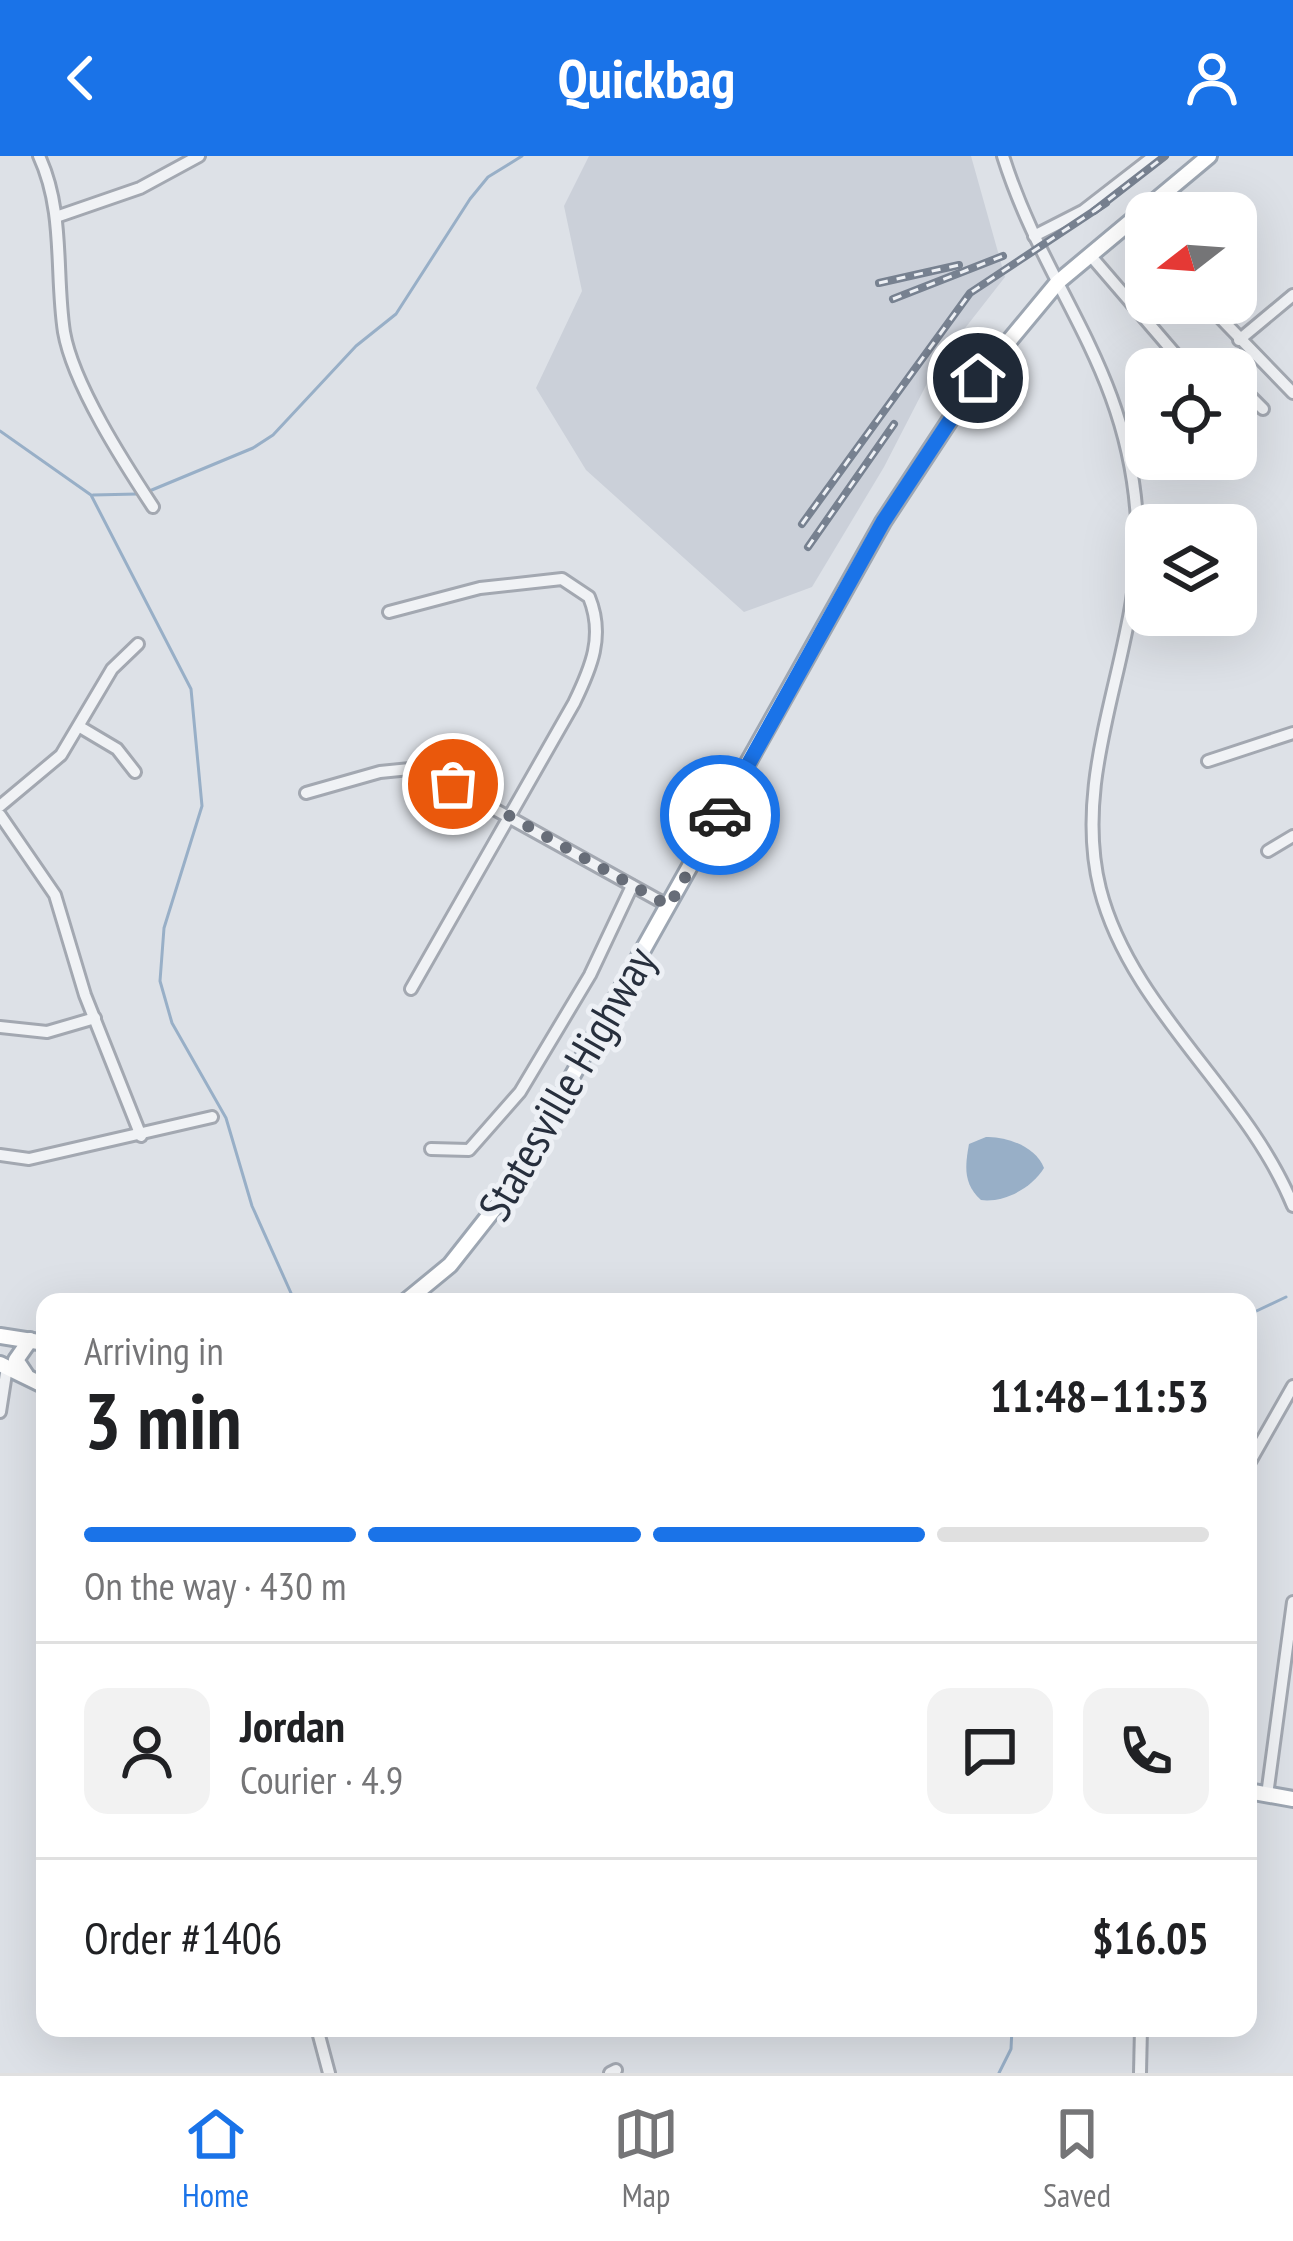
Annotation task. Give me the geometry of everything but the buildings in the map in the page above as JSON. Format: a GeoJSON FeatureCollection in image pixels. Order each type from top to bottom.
{"type":"FeatureCollection","features":[{"type":"Feature","properties":{"kind":"main road","name":"Statesville Highway"},"geometry":{"type":"LineString","coordinates":[[1171,192],[1209,156]]}},
{"type":"Feature","properties":{"kind":"main road","name":"Statesville Highway"},"geometry":{"type":"LineString","coordinates":[[415,1293],[450,1265],[506,1194],[883,522],[975,382],[1058,283],[1125,231]]}},
{"type":"Feature","properties":{"kind":"main road"},"geometry":{"type":"LineString","coordinates":[[2,1336],[36,1341]]}},
{"type":"Feature","properties":{"kind":"main road"},"geometry":{"type":"LineString","coordinates":[[2,1336],[25,1376]]}},
{"type":"Feature","properties":{"kind":"main road"},"geometry":{"type":"LineString","coordinates":[[25,1376],[16,1360],[36,1343]]}},
{"type":"Feature","properties":{"kind":"main road"},"geometry":{"type":"LineString","coordinates":[[3,1366],[36,1382]]}},
{"type":"Feature","properties":{"kind":"main road"},"geometry":{"type":"LineString","coordinates":[[1257,1793],[1293,1798]]}},
{"type":"Feature","properties":{"kind":"street"},"geometry":{"type":"LineString","coordinates":[[39,156],[56,217],[65,338],[107,432],[153,507]]}},
{"type":"Feature","properties":{"kind":"street"},"geometry":{"type":"LineString","coordinates":[[56,217],[140,188],[199,156]]}},
{"type":"Feature","properties":{"kind":"street"},"geometry":{"type":"LineString","coordinates":[[1003,156],[1034,236],[1113,392],[1130,457],[1137,524],[1131,617],[1092,812],[1100,890],[1129,958],[1267,1155],[1293,1206]]}},
{"type":"Feature","properties":{"kind":"street"},"geometry":{"type":"LineString","coordinates":[[1034,236],[1083,211],[1154,156]]}},
{"type":"Feature","properties":{"kind":"street"},"geometry":{"type":"LineString","coordinates":[[1090,255],[1170,348]]}},
{"type":"Feature","properties":{"kind":"street"},"geometry":{"type":"LineString","coordinates":[[1239,340],[1293,295]]}},
{"type":"Feature","properties":{"kind":"street"},"geometry":{"type":"LineString","coordinates":[[1225,324],[1293,393]]}},
{"type":"Feature","properties":{"kind":"street"},"geometry":{"type":"LineString","coordinates":[[1257,403],[1263,409]]}},
{"type":"Feature","properties":{"kind":"street"},"geometry":{"type":"LineString","coordinates":[[388,612],[480,588],[550,579],[572,583],[589,597],[597,634],[590,670],[411,989]]}},
{"type":"Feature","properties":{"kind":"street"},"geometry":{"type":"LineString","coordinates":[[0,806],[50,768],[80,727],[112,669],[138,644]]}},
{"type":"Feature","properties":{"kind":"street"},"geometry":{"type":"LineString","coordinates":[[80,727],[117,748],[135,772]]}},
{"type":"Feature","properties":{"kind":"street"},"geometry":{"type":"LineString","coordinates":[[1208,761],[1293,734]]}},
{"type":"Feature","properties":{"kind":"street"},"geometry":{"type":"LineString","coordinates":[[306,793],[380,772],[420,768],[669,906]]}},
{"type":"Feature","properties":{"kind":"street"},"geometry":{"type":"LineString","coordinates":[[0,815],[55,895],[95,1018],[141,1136]]}},
{"type":"Feature","properties":{"kind":"street"},"geometry":{"type":"LineString","coordinates":[[1268,851],[1293,836]]}},
{"type":"Feature","properties":{"kind":"street"},"geometry":{"type":"LineString","coordinates":[[431,1149],[469,1150],[520,1092],[590,975],[632,886]]}},
{"type":"Feature","properties":{"kind":"street"},"geometry":{"type":"LineString","coordinates":[[0,1027],[47,1033],[95,1018]]}},
{"type":"Feature","properties":{"kind":"street"},"geometry":{"type":"LineString","coordinates":[[0,1155],[29,1160],[212,1117]]}},
{"type":"Feature","properties":{"kind":"street"},"geometry":{"type":"LineString","coordinates":[[0,1412],[3,1366]]}},
{"type":"Feature","properties":{"kind":"street"},"geometry":{"type":"LineString","coordinates":[[1257,1449],[1293,1386]]}},
{"type":"Feature","properties":{"kind":"street"},"geometry":{"type":"LineString","coordinates":[[1267,1795],[1293,1602]]}},
{"type":"Feature","properties":{"kind":"street"},"geometry":{"type":"LineString","coordinates":[[319,2037],[329,2073]]}},
{"type":"Feature","properties":{"kind":"street"},"geometry":{"type":"LineString","coordinates":[[1140,2073],[1142,2037]]}},
{"type":"Feature","properties":{"kind":"shaded area"},"geometry":{"type":"Polygon","coordinates":[[[589,156],[971,156],[1005,277],[937,364],[884,467],[812,587],[744,612],[586,470],[536,388],[582,291],[564,206],[589,156]]]}},
{"type":"Feature","properties":{"kind":"water"},"geometry":{"type":"Polygon","coordinates":[[[986,1137],[1020,1144],[1044,1168],[1017,1193],[981,1200],[968,1181],[967,1160],[969,1144],[986,1137]]]}},
{"type":"Feature","properties":{"kind":"waterway"},"geometry":{"type":"LineString","coordinates":[[147,492],[253,448],[273,435],[356,346],[396,314],[488,177],[522,156]]}},
{"type":"Feature","properties":{"kind":"waterway"},"geometry":{"type":"LineString","coordinates":[[0,431],[91,495],[191,689],[202,806],[164,928],[160,981],[172,1023],[226,1118],[252,1206],[291,1293]]}},
{"type":"Feature","properties":{"kind":"waterway"},"geometry":{"type":"LineString","coordinates":[[93,495],[137,494]]}},
{"type":"Feature","properties":{"kind":"waterway"},"geometry":{"type":"LineString","coordinates":[[1257,1311],[1286,1297]]}},
{"type":"Feature","properties":{"kind":"waterway"},"geometry":{"type":"LineString","coordinates":[[999,2073],[1012,2037]]}},
{"type":"Feature","properties":{"kind":"railway"},"geometry":{"type":"LineString","coordinates":[[1094,211],[1165,156]]}},
{"type":"Feature","properties":{"kind":"railway"},"geometry":{"type":"LineString","coordinates":[[802,524],[970,293],[1106,203]]}},
{"type":"Feature","properties":{"kind":"railway"},"geometry":{"type":"LineString","coordinates":[[893,299],[1003,256]]}},
{"type":"Feature","properties":{"kind":"railway"},"geometry":{"type":"LineString","coordinates":[[879,283],[959,265]]}},
{"type":"Feature","properties":{"kind":"railway"},"geometry":{"type":"LineString","coordinates":[[808,547],[894,424]]}},
{"type":"Feature","properties":{"kind":"way so far"},"geometry":{"type":"LineString","coordinates":[[453,784],[669,906],[720,815]]}},
{"type":"Feature","properties":{"kind":"route"},"geometry":{"type":"LineString","coordinates":[[720,815],[883,522],[978,378]]}}]}
